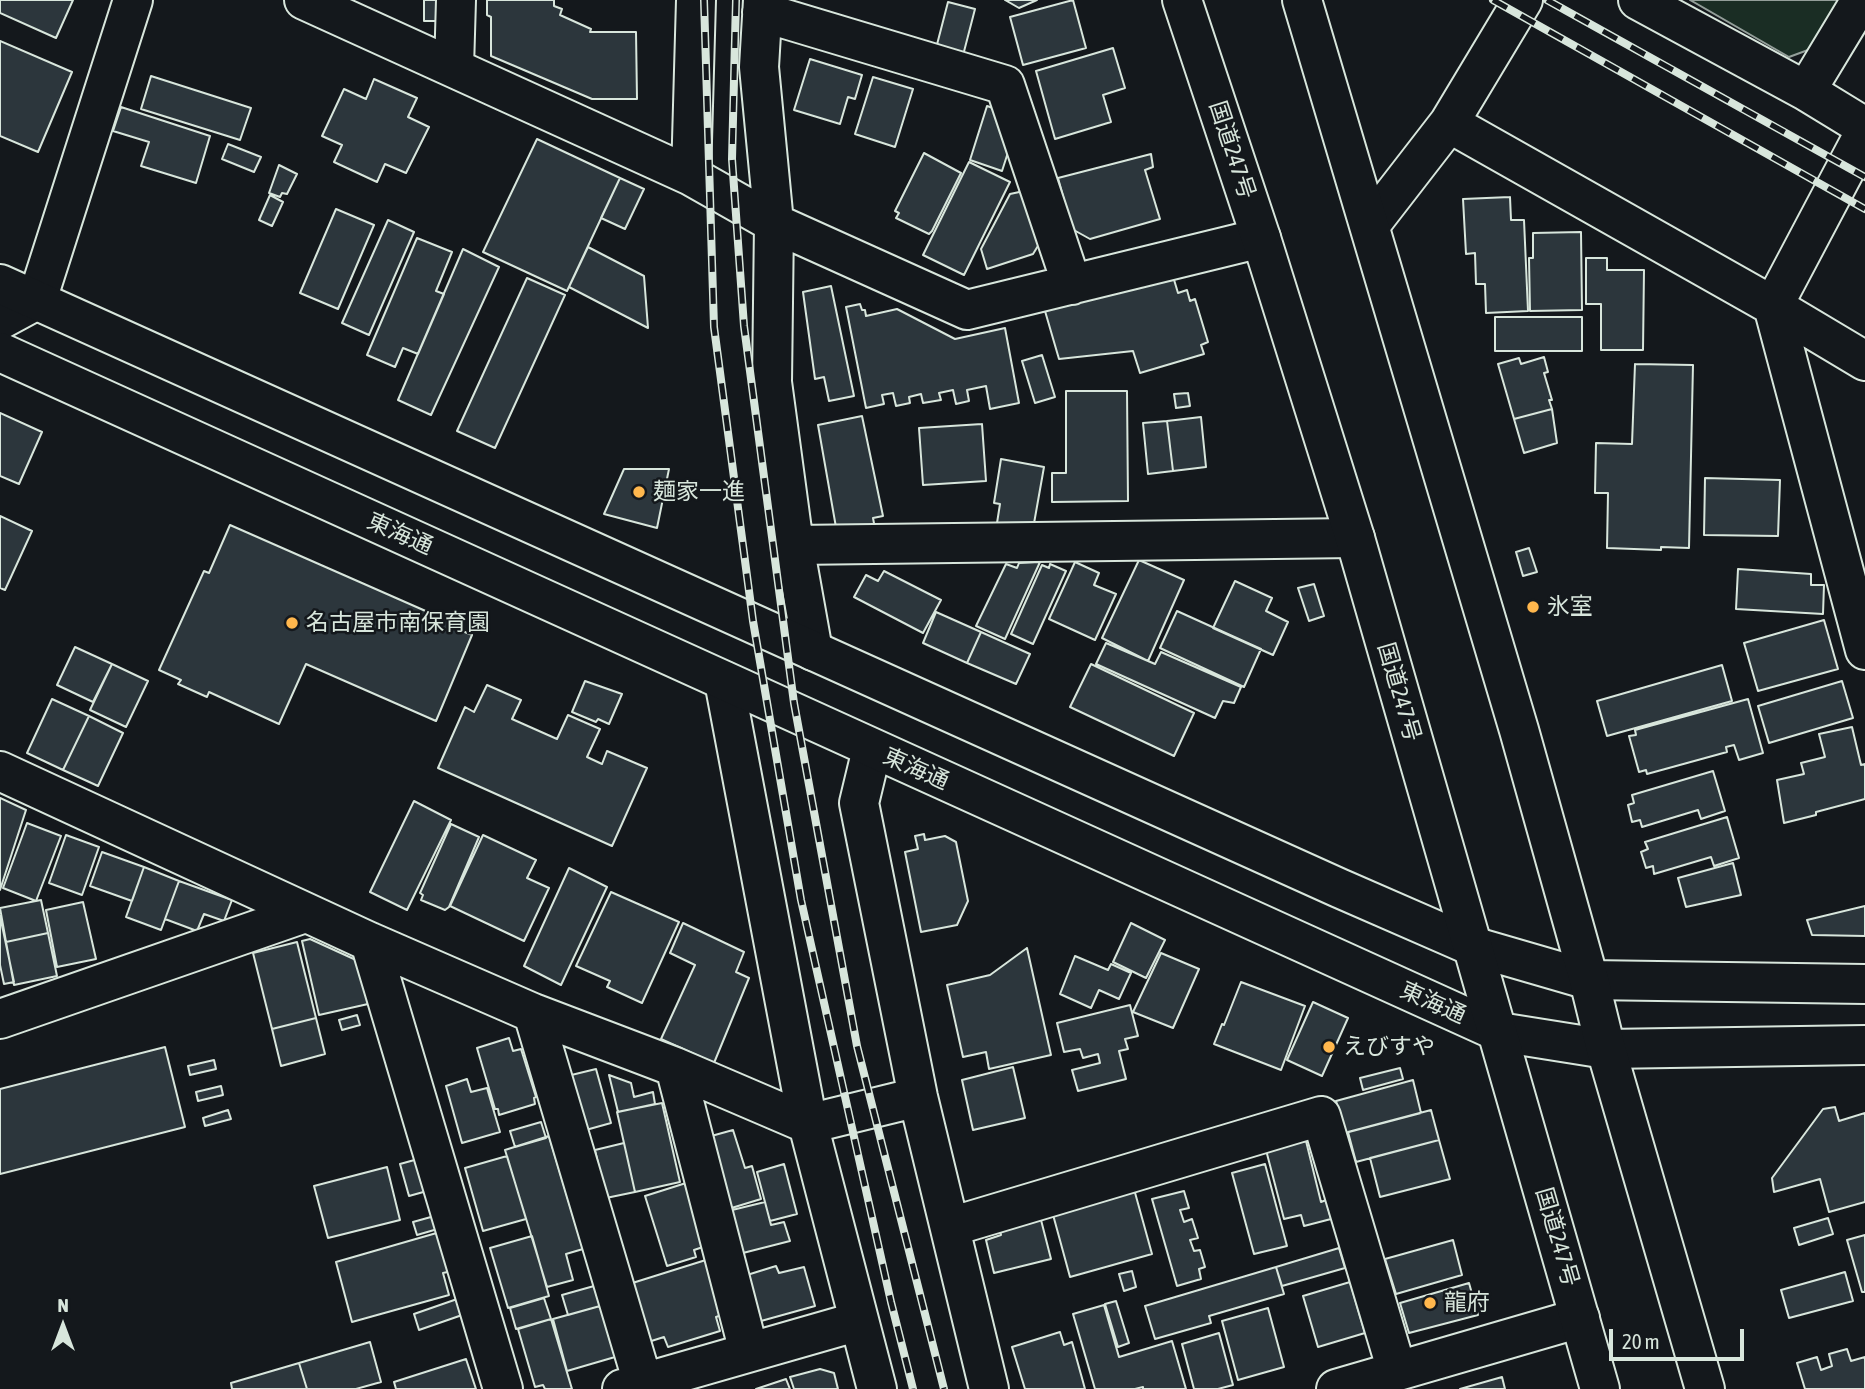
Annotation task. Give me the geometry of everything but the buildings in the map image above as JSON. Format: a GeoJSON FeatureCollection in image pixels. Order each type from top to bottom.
{"type":"FeatureCollection","features":[{"type":"Feature","properties":{"kind":"main road"},"geometry":{"type":"LineString","coordinates":[[0,320],[37,300],[133,0]]}},
{"type":"Feature","properties":{"kind":"main road"},"geometry":{"type":"LineString","coordinates":[[304,0],[691,176],[774,223],[967,310],[1261,238]]}},
{"type":"Feature","properties":{"kind":"main road"},"geometry":{"type":"LineString","coordinates":[[454,68],[456,0]]}},
{"type":"Feature","properties":{"kind":"main road"},"geometry":{"type":"LineString","coordinates":[[691,176],[696,0]]}},
{"type":"Feature","properties":{"kind":"main road","name":"国道247号"},"geometry":{"type":"LineString","coordinates":[[1182,0],[1261,238],[1354,538],[1499,1032],[1600,1389]]}},
{"type":"Feature","properties":{"kind":"main road"},"geometry":{"type":"LineString","coordinates":[[1302,0],[1515,717],[1606,1049],[1705,1389]]}},
{"type":"Feature","properties":{"kind":"main road"},"geometry":{"type":"LineString","coordinates":[[1370,225],[1449,123],[1523,0]]}},
{"type":"Feature","properties":{"kind":"main road"},"geometry":{"type":"LineString","coordinates":[[1638,0],[1806,91],[1865,130],[1773,306],[1865,650]]}},
{"type":"Feature","properties":{"kind":"main road"},"geometry":{"type":"LineString","coordinates":[[1806,91],[1861,0]]}},
{"type":"Feature","properties":{"kind":"main road"},"geometry":{"type":"LineString","coordinates":[[813,651],[794,545],[772,382],[774,223],[759,67],[762,6],[1004,85],[1072,285]]}},
{"type":"Feature","properties":{"kind":"main road"},"geometry":{"type":"LineString","coordinates":[[1449,123],[1865,361]]}},
{"type":"Feature","properties":{"kind":"main road"},"geometry":{"type":"LineString","coordinates":[[0,284],[1472,946],[1589,980],[1865,984]]}},
{"type":"Feature","properties":{"kind":"main road","name":"東海通"},"geometry":{"type":"LineString","coordinates":[[0,352],[1499,1032],[1606,1049],[1865,1045]]}},
{"type":"Feature","properties":{"kind":"main road"},"geometry":{"type":"LineString","coordinates":[[794,545],[1354,538]]}},
{"type":"Feature","properties":{"kind":"main road"},"geometry":{"type":"LineString","coordinates":[[724,681],[808,1124],[877,1389]]}},
{"type":"Feature","properties":{"kind":"main road"},"geometry":{"type":"LineString","coordinates":[[872,749],[859,803],[918,1097],[989,1389]]}},
{"type":"Feature","properties":{"kind":"main road"},"geometry":{"type":"LineString","coordinates":[[0,771],[370,942],[533,1013],[675,1067],[808,1124],[918,1097]]}},
{"type":"Feature","properties":{"kind":"main road"},"geometry":{"type":"LineString","coordinates":[[0,1019],[305,912]]}},
{"type":"Feature","properties":{"kind":"main road"},"geometry":{"type":"LineString","coordinates":[[370,942],[503,1389]]}},
{"type":"Feature","properties":{"kind":"main road"},"geometry":{"type":"LineString","coordinates":[[533,1013],[633,1386],[859,1321]]}},
{"type":"Feature","properties":{"kind":"main road"},"geometry":{"type":"LineString","coordinates":[[675,1067],[749,1352]]}},
{"type":"Feature","properties":{"kind":"main road"},"geometry":{"type":"LineString","coordinates":[[950,1227],[1321,1116],[1397,1371]]}},
{"type":"Feature","properties":{"kind":"main road"},"geometry":{"type":"LineString","coordinates":[[1335,1389],[1580,1318]]}},
{"type":"Feature","properties":{"kind":"green space"},"geometry":{"type":"Polygon","coordinates":[[[1690,0],[1843,0],[1808,50],[1789,57],[1690,0]]]}},
{"type":"Feature","properties":{"kind":"railway"},"geometry":{"type":"LineString","coordinates":[[704,0],[714,327],[753,621],[801,900],[913,1389]]}},
{"type":"Feature","properties":{"kind":"railway"},"geometry":{"type":"LineString","coordinates":[[736,0],[732,159],[744,326],[794,703],[857,1046],[944,1389]]}},
{"type":"Feature","properties":{"kind":"railway"},"geometry":{"type":"LineString","coordinates":[[1493,0],[1865,209]]}},
{"type":"Feature","properties":{"kind":"railway"},"geometry":{"type":"LineString","coordinates":[[1547,0],[1865,177]]}},
{"type":"Feature","properties":{"kind":"place","name":"麺家一進"},"geometry":{"type":"Point","coordinates":[639,492]}},
{"type":"Feature","properties":{"kind":"place","name":"氷室"},"geometry":{"type":"Point","coordinates":[1533,607]}},
{"type":"Feature","properties":{"kind":"place","name":"名古屋市南保育園"},"geometry":{"type":"Point","coordinates":[292,623]}},
{"type":"Feature","properties":{"kind":"place","name":"えびすや"},"geometry":{"type":"Point","coordinates":[1329,1047]}},
{"type":"Feature","properties":{"kind":"place","name":"龍府"},"geometry":{"type":"Point","coordinates":[1430,1303]}}]}
